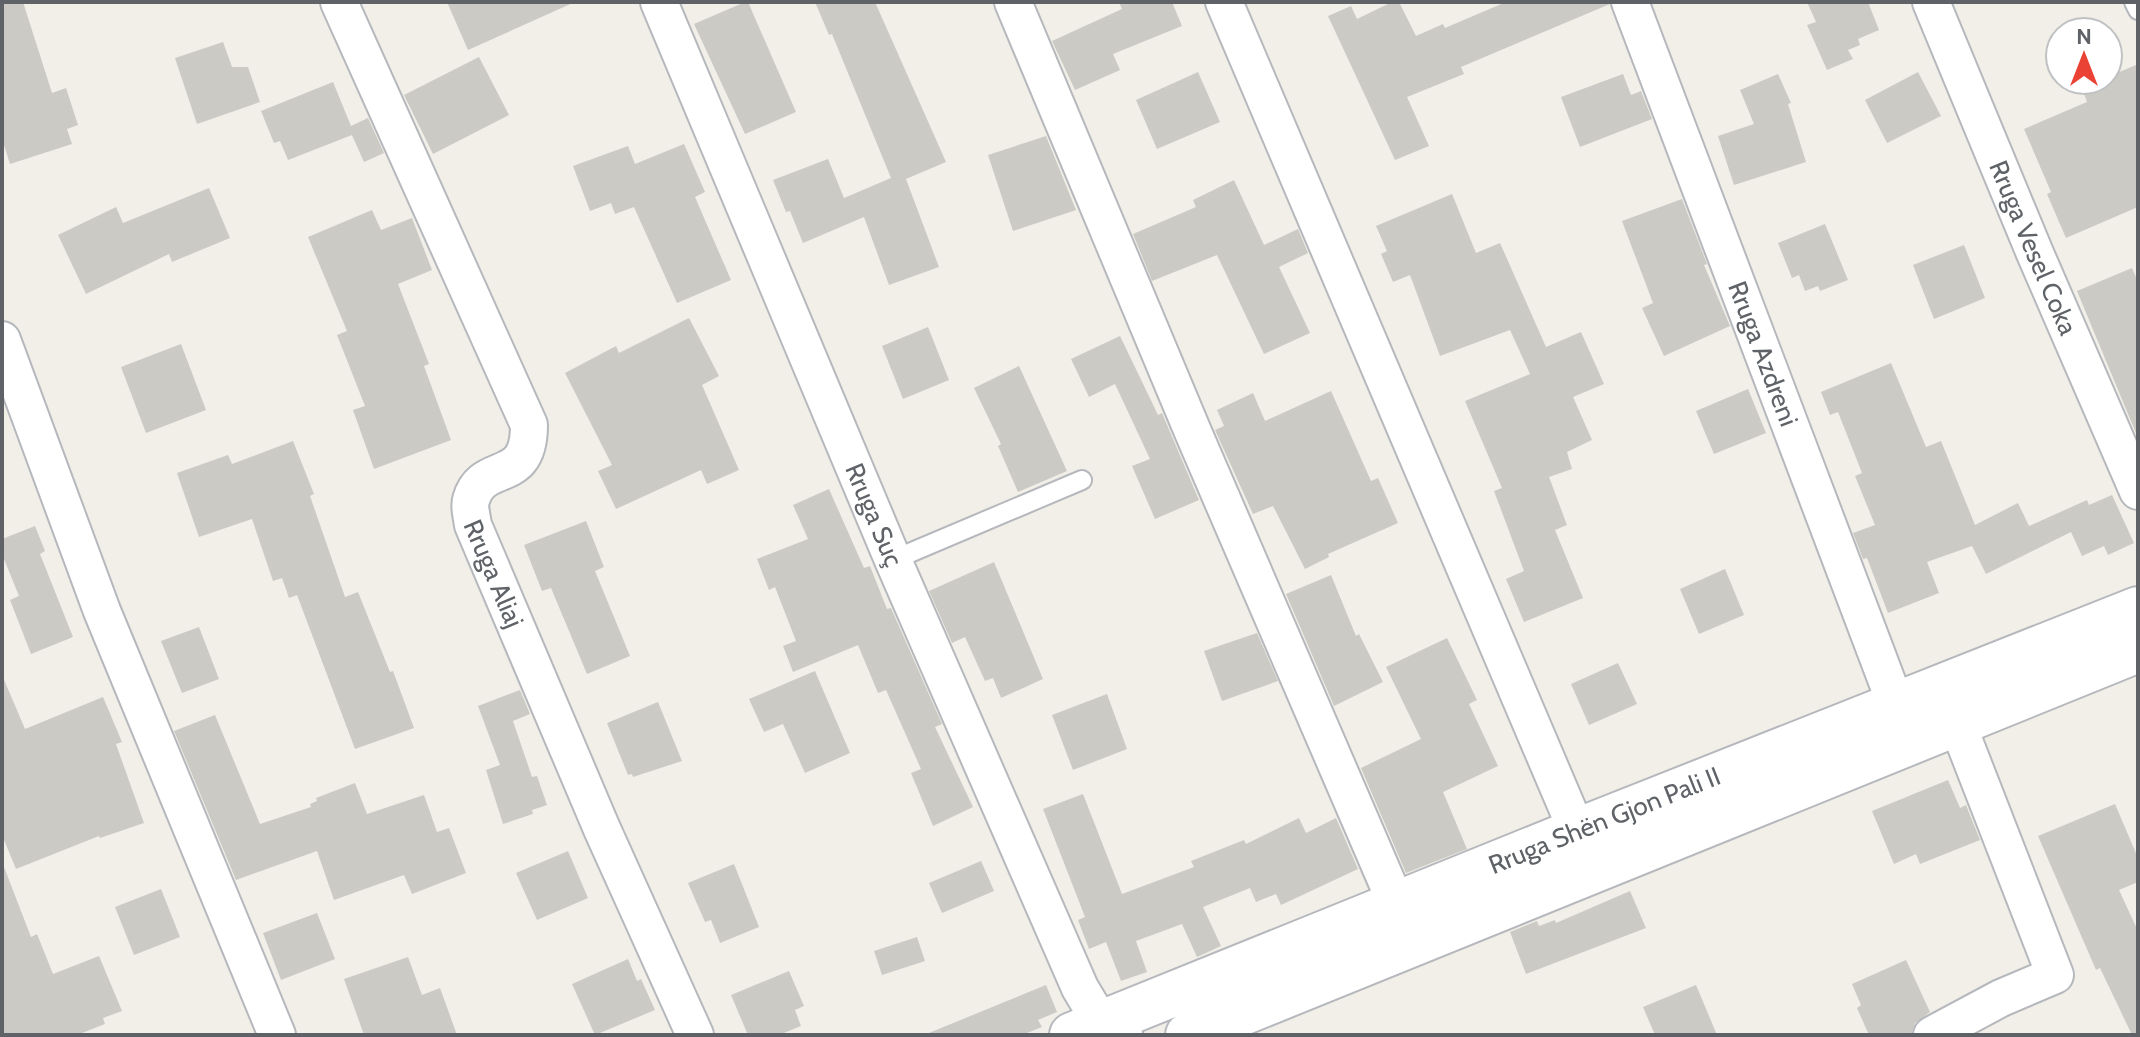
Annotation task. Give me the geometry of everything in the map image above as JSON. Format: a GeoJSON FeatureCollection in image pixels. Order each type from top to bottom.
{"type":"FeatureCollection","features":[{"type":"Feature","properties":{"kind":"street","name":"Rruga Aliaj"},"geometry":{"type":"LineString","coordinates":[[339,2],[529,425],[529,446],[519,463],[483,480],[470,501],[473,525],[583,785],[695,1035]]}},
{"type":"Feature","properties":{"kind":"street","name":"Rruga Suç"},"geometry":{"type":"LineString","coordinates":[[659,2],[893,560],[1099,1031]]}},
{"type":"Feature","properties":{"kind":"street"},"geometry":{"type":"LineString","coordinates":[[1013,2],[1193,432],[1396,903]]}},
{"type":"Feature","properties":{"kind":"street"},"geometry":{"type":"LineString","coordinates":[[1224,2],[1577,831]]}},
{"type":"Feature","properties":{"kind":"street","name":"Rruga Azdreni"},"geometry":{"type":"LineString","coordinates":[[1630,2],[1896,705]]}},
{"type":"Feature","properties":{"kind":"street","name":"Rruga Vesel Coka"},"geometry":{"type":"LineString","coordinates":[[1931,2],[2138,491]]}},
{"type":"Feature","properties":{"kind":"street"},"geometry":{"type":"LineString","coordinates":[[2,340],[102,611],[277,1035]]}},
{"type":"Feature","properties":{"kind":"street","name":"Rruga Shën Gjon Pali II"},"geometry":{"type":"LineString","coordinates":[[1099,1031],[1396,903],[2138,609]]}},
{"type":"Feature","properties":{"kind":"street","name":"Rruga Shën Gjon Pali II"},"geometry":{"type":"LineString","coordinates":[[1188,1035],[2138,650]]}},
{"type":"Feature","properties":{"kind":"street"},"geometry":{"type":"LineString","coordinates":[[1932,1035],[2001,998],[2055,975],[1957,723]]}},
{"type":"Feature","properties":{"kind":"lane"},"geometry":{"type":"LineString","coordinates":[[2134,2],[2138,10]]}},
{"type":"Feature","properties":{"kind":"lane"},"geometry":{"type":"LineString","coordinates":[[893,560],[1082,480]]}},
{"type":"Feature","properties":{"kind":"building"},"geometry":{"type":"Polygon","coordinates":[[[2,2],[23,2],[52,93],[66,88],[78,125],[67,129],[72,144],[10,164],[2,139],[2,2]]]}},
{"type":"Feature","properties":{"kind":"building"},"geometry":{"type":"Polygon","coordinates":[[[447,2],[575,2],[468,50],[447,2]]]}},
{"type":"Feature","properties":{"kind":"building"},"geometry":{"type":"Polygon","coordinates":[[[748,2],[796,112],[745,134],[694,24],[748,2]]]}},
{"type":"Feature","properties":{"kind":"building"},"geometry":{"type":"Polygon","coordinates":[[[815,2],[875,2],[946,162],[906,179],[939,267],[889,285],[864,217],[803,243],[790,211],[786,212],[773,180],[828,159],[844,198],[891,178],[832,34],[829,35],[815,2]]]}},
{"type":"Feature","properties":{"kind":"building"},"geometry":{"type":"Polygon","coordinates":[[[1119,2],[1172,2],[1182,26],[1113,54],[1120,70],[1075,90],[1052,41],[1122,9],[1119,2]]]}},
{"type":"Feature","properties":{"kind":"building"},"geometry":{"type":"Polygon","coordinates":[[[1392,2],[1399,2],[1416,36],[1443,24],[1445,28],[1506,2],[1610,4],[1461,67],[1464,74],[1407,97],[1429,146],[1395,160],[1328,16],[1351,6],[1357,19],[1392,2]]]}},
{"type":"Feature","properties":{"kind":"building"},"geometry":{"type":"Polygon","coordinates":[[[1807,2],[1868,2],[1879,30],[1858,39],[1860,45],[1848,50],[1853,59],[1827,70],[1807,25],[1816,22],[1807,2]]]}},
{"type":"Feature","properties":{"kind":"building"},"geometry":{"type":"Polygon","coordinates":[[[223,42],[232,67],[248,67],[260,102],[197,124],[175,58],[223,42]]]}},
{"type":"Feature","properties":{"kind":"building"},"geometry":{"type":"Polygon","coordinates":[[[479,57],[509,115],[433,154],[404,95],[479,57]]]}},
{"type":"Feature","properties":{"kind":"building"},"geometry":{"type":"Polygon","coordinates":[[[2138,64],[2138,207],[2066,238],[2047,194],[2051,192],[2024,129],[2087,102],[2085,96],[2124,96],[2124,70],[2138,64]]]}},
{"type":"Feature","properties":{"kind":"building"},"geometry":{"type":"Polygon","coordinates":[[[1198,72],[1220,122],[1157,149],[1136,100],[1198,72]]]}},
{"type":"Feature","properties":{"kind":"building"},"geometry":{"type":"Polygon","coordinates":[[[1918,72],[1941,116],[1887,143],[1865,100],[1918,72]]]}},
{"type":"Feature","properties":{"kind":"building"},"geometry":{"type":"Polygon","coordinates":[[[1623,74],[1631,95],[1641,91],[1652,119],[1580,147],[1561,97],[1623,74]]]}},
{"type":"Feature","properties":{"kind":"building"},"geometry":{"type":"Polygon","coordinates":[[[1778,74],[1791,103],[1788,104],[1806,162],[1734,185],[1718,136],[1754,124],[1740,90],[1778,74]]]}},
{"type":"Feature","properties":{"kind":"building"},"geometry":{"type":"Polygon","coordinates":[[[333,82],[351,126],[368,118],[384,153],[364,162],[352,135],[288,160],[280,141],[274,143],[261,111],[333,82]]]}},
{"type":"Feature","properties":{"kind":"building"},"geometry":{"type":"Polygon","coordinates":[[[1046,136],[1076,210],[1013,231],[988,155],[1046,136]]]}},
{"type":"Feature","properties":{"kind":"building"},"geometry":{"type":"Polygon","coordinates":[[[684,144],[705,192],[695,197],[731,280],[677,303],[634,207],[615,214],[611,203],[590,211],[573,166],[628,146],[635,164],[684,144]]]}},
{"type":"Feature","properties":{"kind":"building"},"geometry":{"type":"Polygon","coordinates":[[[1234,180],[1264,245],[1298,229],[1308,253],[1279,267],[1310,333],[1264,354],[1217,255],[1152,281],[1133,234],[1196,207],[1193,200],[1234,180]]]}},
{"type":"Feature","properties":{"kind":"building"},"geometry":{"type":"Polygon","coordinates":[[[209,188],[230,238],[172,262],[169,254],[86,294],[58,235],[116,207],[123,223],[209,188]]]}},
{"type":"Feature","properties":{"kind":"building"},"geometry":{"type":"Polygon","coordinates":[[[1452,194],[1476,253],[1500,243],[1546,347],[1581,332],[1604,384],[1573,397],[1592,440],[1567,452],[1572,469],[1549,477],[1567,525],[1555,530],[1583,598],[1524,622],[1506,579],[1524,571],[1494,491],[1502,488],[1465,401],[1530,374],[1510,330],[1440,356],[1410,275],[1393,282],[1381,254],[1387,251],[1376,226],[1452,194]]]}},
{"type":"Feature","properties":{"kind":"building"},"geometry":{"type":"Polygon","coordinates":[[[1682,199],[1707,264],[1704,265],[1730,326],[1664,356],[1642,308],[1653,303],[1622,221],[1682,199]]]}},
{"type":"Feature","properties":{"kind":"building"},"geometry":{"type":"Polygon","coordinates":[[[372,210],[381,230],[412,218],[432,270],[398,284],[429,364],[424,366],[451,440],[374,469],[353,410],[365,406],[337,335],[347,331],[308,237],[372,210]]]}},
{"type":"Feature","properties":{"kind":"building"},"geometry":{"type":"Polygon","coordinates":[[[1825,224],[1848,280],[1820,291],[1818,286],[1805,291],[1799,275],[1792,278],[1778,243],[1825,224]]]}},
{"type":"Feature","properties":{"kind":"building"},"geometry":{"type":"Polygon","coordinates":[[[1964,245],[1985,298],[1934,319],[1913,265],[1964,245]]]}},
{"type":"Feature","properties":{"kind":"building"},"geometry":{"type":"Polygon","coordinates":[[[2132,268],[2138,282],[2138,438],[2077,291],[2132,268]]]}},
{"type":"Feature","properties":{"kind":"building"},"geometry":{"type":"Polygon","coordinates":[[[689,318],[719,376],[702,385],[739,470],[707,484],[701,470],[616,509],[598,471],[612,465],[565,373],[616,346],[619,353],[689,318]]]}},
{"type":"Feature","properties":{"kind":"building"},"geometry":{"type":"Polygon","coordinates":[[[928,327],[949,380],[903,399],[882,346],[928,327]]]}},
{"type":"Feature","properties":{"kind":"building"},"geometry":{"type":"Polygon","coordinates":[[[1120,336],[1158,415],[1162,413],[1199,500],[1155,519],[1132,466],[1150,459],[1115,384],[1089,397],[1071,359],[1120,336]]]}},
{"type":"Feature","properties":{"kind":"building"},"geometry":{"type":"Polygon","coordinates":[[[181,344],[206,410],[146,433],[121,367],[181,344]]]}},
{"type":"Feature","properties":{"kind":"building"},"geometry":{"type":"Polygon","coordinates":[[[1891,363],[1926,447],[1941,441],[1975,525],[2018,503],[2029,526],[2087,500],[2089,505],[2112,495],[2134,543],[2108,555],[2104,546],[2082,556],[2071,532],[1986,574],[1972,546],[1927,562],[1939,593],[1888,613],[1867,558],[1863,559],[1853,533],[1875,525],[1855,476],[1862,473],[1838,412],[1830,415],[1821,392],[1891,363]]]}},
{"type":"Feature","properties":{"kind":"building"},"geometry":{"type":"Polygon","coordinates":[[[1019,366],[1067,471],[1018,492],[998,446],[1001,444],[974,388],[1019,366]]]}},
{"type":"Feature","properties":{"kind":"building"},"geometry":{"type":"Polygon","coordinates":[[[1748,389],[1766,433],[1714,454],[1696,411],[1748,389]]]}},
{"type":"Feature","properties":{"kind":"building"},"geometry":{"type":"Polygon","coordinates":[[[1331,391],[1371,481],[1378,478],[1398,523],[1328,554],[1329,557],[1305,569],[1273,506],[1253,514],[1215,430],[1224,426],[1217,410],[1253,393],[1265,421],[1331,391]]]}},
{"type":"Feature","properties":{"kind":"building"},"geometry":{"type":"Polygon","coordinates":[[[293,441],[314,494],[310,496],[345,597],[358,592],[414,728],[355,749],[297,595],[289,598],[282,578],[273,581],[252,519],[199,537],[177,473],[228,455],[232,464],[293,441]]]}},
{"type":"Feature","properties":{"kind":"building"},"geometry":{"type":"Polygon","coordinates":[[[829,489],[864,568],[870,566],[887,609],[891,608],[942,724],[935,727],[973,807],[933,826],[911,773],[921,769],[886,690],[878,693],[858,645],[793,672],[783,646],[796,641],[775,587],[769,590],[757,559],[808,539],[793,505],[829,489]]]}},
{"type":"Feature","properties":{"kind":"building"},"geometry":{"type":"Polygon","coordinates":[[[586,521],[604,567],[595,571],[630,656],[587,674],[551,588],[542,591],[524,545],[586,521]]]}},
{"type":"Feature","properties":{"kind":"building"},"geometry":{"type":"Polygon","coordinates":[[[35,526],[45,551],[40,554],[73,637],[31,654],[10,600],[19,596],[2,554],[2,539],[35,526]]]}},
{"type":"Feature","properties":{"kind":"building"},"geometry":{"type":"Polygon","coordinates":[[[994,562],[1043,679],[1001,698],[993,678],[985,681],[965,637],[952,643],[929,591],[994,562]]]}},
{"type":"Feature","properties":{"kind":"building"},"geometry":{"type":"Polygon","coordinates":[[[1725,569],[1744,615],[1699,634],[1680,589],[1725,569]]]}},
{"type":"Feature","properties":{"kind":"building"},"geometry":{"type":"Polygon","coordinates":[[[1331,575],[1356,636],[1359,634],[1383,682],[1334,706],[1286,594],[1331,575]]]}},
{"type":"Feature","properties":{"kind":"building"},"geometry":{"type":"Polygon","coordinates":[[[199,627],[219,679],[182,693],[161,641],[199,627]]]}},
{"type":"Feature","properties":{"kind":"building"},"geometry":{"type":"Polygon","coordinates":[[[1257,633],[1278,681],[1222,701],[1204,651],[1257,633]]]}},
{"type":"Feature","properties":{"kind":"building"},"geometry":{"type":"Polygon","coordinates":[[[1447,638],[1477,700],[1469,704],[1498,766],[1443,792],[1467,849],[1406,873],[1361,768],[1421,739],[1386,667],[1447,638]]]}},
{"type":"Feature","properties":{"kind":"building"},"geometry":{"type":"Polygon","coordinates":[[[1618,663],[1637,704],[1589,725],[1571,684],[1618,663]]]}},
{"type":"Feature","properties":{"kind":"building"},"geometry":{"type":"Polygon","coordinates":[[[815,671],[850,753],[805,773],[783,724],[764,732],[749,699],[815,671]]]}},
{"type":"Feature","properties":{"kind":"building"},"geometry":{"type":"Polygon","coordinates":[[[2,675],[25,729],[103,697],[122,742],[116,744],[144,823],[99,836],[16,869],[2,835],[2,675]]]}},
{"type":"Feature","properties":{"kind":"building"},"geometry":{"type":"Polygon","coordinates":[[[520,690],[530,714],[513,721],[532,777],[537,776],[547,805],[532,810],[533,814],[503,824],[486,770],[500,765],[478,706],[520,690]]]}},
{"type":"Feature","properties":{"kind":"building"},"geometry":{"type":"Polygon","coordinates":[[[1107,694],[1127,749],[1073,770],[1052,715],[1107,694]]]}},
{"type":"Feature","properties":{"kind":"building"},"geometry":{"type":"Polygon","coordinates":[[[658,702],[682,761],[633,777],[632,774],[628,775],[607,723],[658,702]]]}},
{"type":"Feature","properties":{"kind":"building"},"geometry":{"type":"Polygon","coordinates":[[[215,715],[260,824],[311,807],[316,798],[355,783],[367,814],[424,795],[437,832],[449,828],[466,873],[412,894],[404,875],[334,900],[317,851],[236,880],[174,731],[215,715]]]}},
{"type":"Feature","properties":{"kind":"building"},"geometry":{"type":"Polygon","coordinates":[[[1948,780],[1960,808],[1966,805],[1980,840],[1920,864],[1916,854],[1894,864],[1872,811],[1948,780]]]}},
{"type":"Feature","properties":{"kind":"building"},"geometry":{"type":"Polygon","coordinates":[[[1083,794],[1122,894],[1194,867],[1191,861],[1244,840],[1246,844],[1299,818],[1306,833],[1336,818],[1358,869],[1281,905],[1276,894],[1256,902],[1250,888],[1203,907],[1221,946],[1197,957],[1182,924],[1136,941],[1147,972],[1121,981],[1106,942],[1089,949],[1078,920],[1085,917],[1043,809],[1083,794]]]}},
{"type":"Feature","properties":{"kind":"building"},"geometry":{"type":"Polygon","coordinates":[[[2115,804],[2138,858],[2138,882],[2119,890],[2138,931],[2138,1035],[2132,1035],[2100,968],[2096,970],[2038,836],[2115,804]]]}},
{"type":"Feature","properties":{"kind":"building"},"geometry":{"type":"Polygon","coordinates":[[[568,851],[588,898],[537,920],[516,873],[568,851]]]}},
{"type":"Feature","properties":{"kind":"building"},"geometry":{"type":"Polygon","coordinates":[[[981,861],[994,891],[942,913],[929,883],[981,861]]]}},
{"type":"Feature","properties":{"kind":"building"},"geometry":{"type":"Polygon","coordinates":[[[734,864],[759,927],[720,943],[711,920],[705,922],[688,883],[734,864]]]}},
{"type":"Feature","properties":{"kind":"building"},"geometry":{"type":"Polygon","coordinates":[[[2,867],[31,937],[37,934],[53,974],[99,956],[122,1011],[103,1018],[105,1024],[77,1035],[2,1035],[2,867]]]}},
{"type":"Feature","properties":{"kind":"building"},"geometry":{"type":"Polygon","coordinates":[[[161,889],[180,937],[134,955],[115,907],[161,889]]]}},
{"type":"Feature","properties":{"kind":"building"},"geometry":{"type":"Polygon","coordinates":[[[1630,891],[1646,928],[1526,974],[1510,932],[1537,921],[1539,926],[1555,920],[1556,923],[1630,891]]]}},
{"type":"Feature","properties":{"kind":"building"},"geometry":{"type":"Polygon","coordinates":[[[317,913],[335,959],[281,980],[263,933],[317,913]]]}},
{"type":"Feature","properties":{"kind":"building"},"geometry":{"type":"Polygon","coordinates":[[[917,937],[925,961],[882,975],[874,951],[917,937]]]}},
{"type":"Feature","properties":{"kind":"building"},"geometry":{"type":"Polygon","coordinates":[[[408,957],[422,995],[440,988],[457,1035],[364,1035],[344,979],[408,957]]]}},
{"type":"Feature","properties":{"kind":"building"},"geometry":{"type":"Polygon","coordinates":[[[628,959],[655,1010],[595,1035],[572,984],[628,959]]]}},
{"type":"Feature","properties":{"kind":"building"},"geometry":{"type":"Polygon","coordinates":[[[1906,960],[1930,1012],[1915,1023],[1911,1035],[1869,1035],[1857,1008],[1861,1005],[1852,984],[1906,960]]]}},
{"type":"Feature","properties":{"kind":"building"},"geometry":{"type":"Polygon","coordinates":[[[789,971],[804,1006],[795,1010],[801,1026],[779,1035],[748,1035],[731,995],[789,971]]]}},
{"type":"Feature","properties":{"kind":"building"},"geometry":{"type":"Polygon","coordinates":[[[1046,985],[1057,1012],[1038,1020],[1042,1027],[1022,1035],[924,1035],[1046,985]]]}},
{"type":"Feature","properties":{"kind":"building"},"geometry":{"type":"Polygon","coordinates":[[[1696,985],[1717,1035],[1655,1035],[1643,1007],[1696,985]]]}}]}
